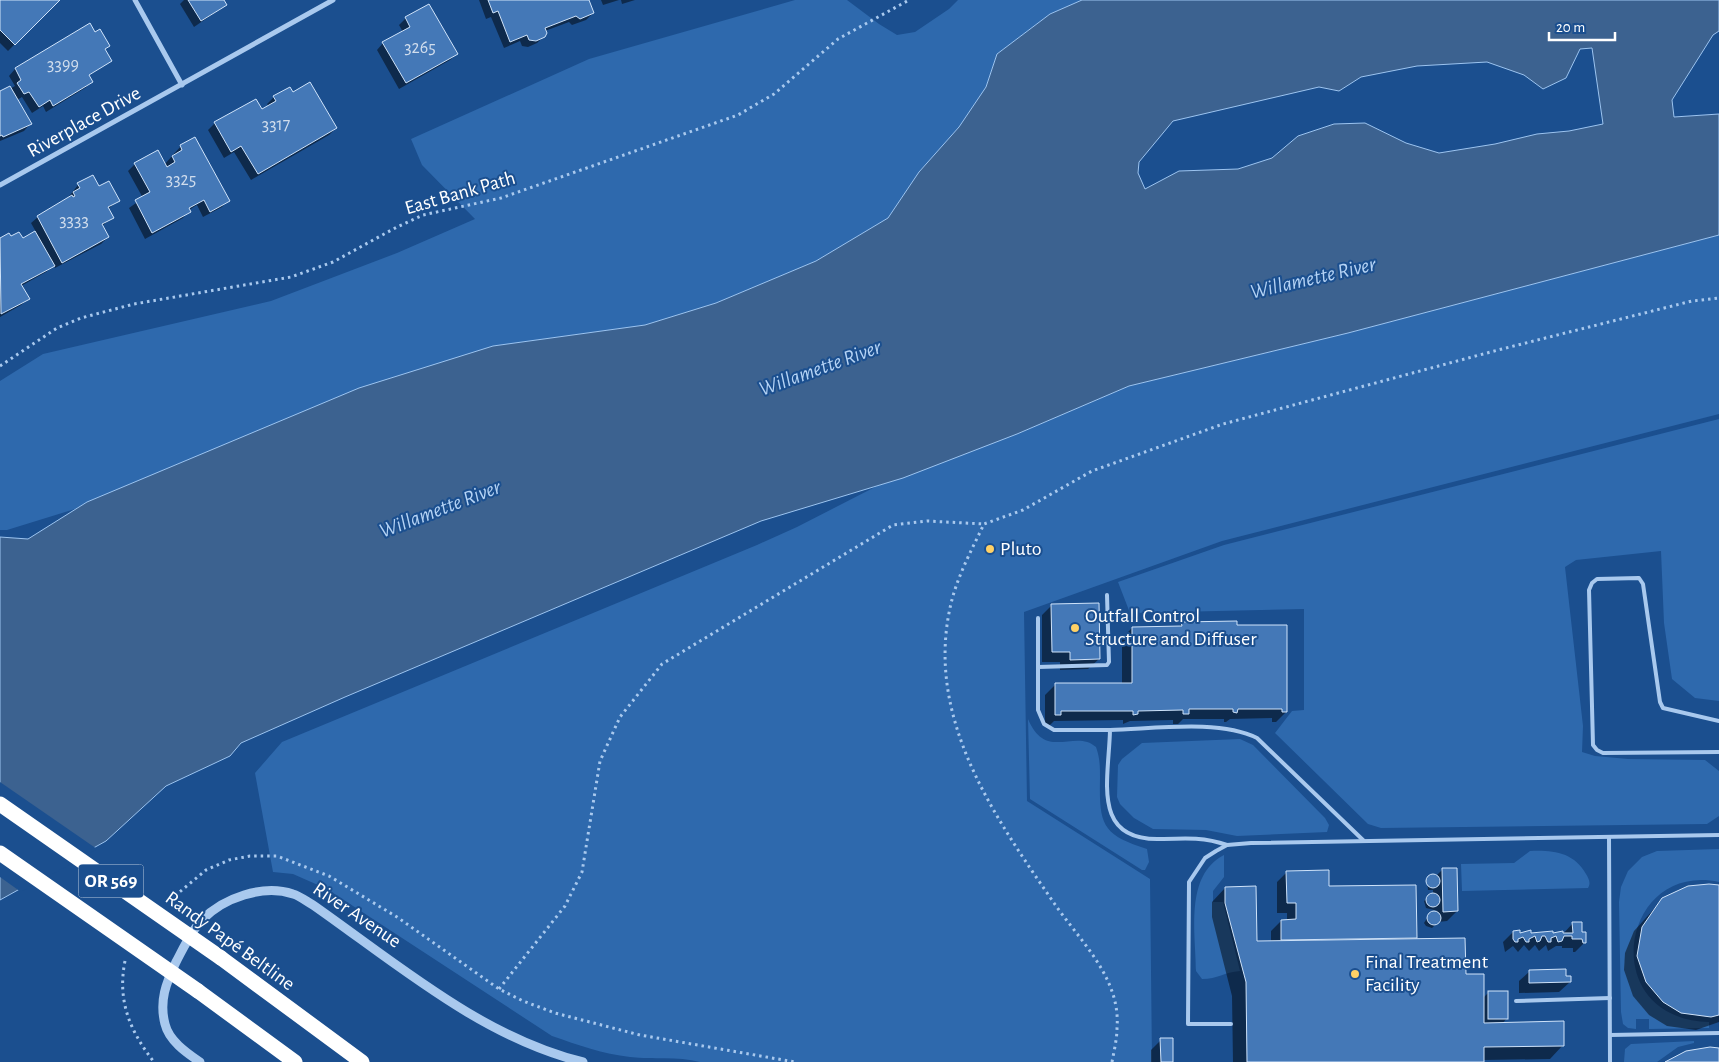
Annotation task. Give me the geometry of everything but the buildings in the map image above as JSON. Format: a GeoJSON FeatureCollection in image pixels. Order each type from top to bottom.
{"type":"FeatureCollection","features":[{"type":"Feature","properties":{"kind":"highway","name":"Randy Papé Beltline"},"geometry":{"type":"LineString","coordinates":[[0,804],[221,958],[362,1062]]}},
{"type":"Feature","properties":{"kind":"highway","name":"OR 569"},"geometry":{"type":"LineString","coordinates":[[0,853],[198,991],[294,1062]]}},
{"type":"Feature","properties":{"kind":"highway"},"geometry":{"type":"LineString","coordinates":[[319,1031],[372,1062]]}},
{"type":"Feature","properties":{"kind":"street"},"geometry":{"type":"LineString","coordinates":[[135,0],[182,85]]}},
{"type":"Feature","properties":{"kind":"street","name":"Riverplace Drive"},"geometry":{"type":"LineString","coordinates":[[0,185],[333,0]]}},
{"type":"Feature","properties":{"kind":"street","name":"River Avenue"},"geometry":{"type":"LineString","coordinates":[[200,1062],[170,1036],[165,1024],[162,1007],[164,987],[181,953],[201,921],[218,906],[256,892],[276,891],[293,894],[313,905],[475,1018],[532,1047],[583,1062]]}},
{"type":"Feature","properties":{"kind":"lane"},"geometry":{"type":"LineString","coordinates":[[1719,721],[1663,708],[1660,702],[1643,584],[1639,578],[1596,579],[1589,590],[1593,745],[1603,753],[1719,752]]}},
{"type":"Feature","properties":{"kind":"lane"},"geometry":{"type":"LineString","coordinates":[[1038,667],[1107,665],[1107,595]]}},
{"type":"Feature","properties":{"kind":"lane"},"geometry":{"type":"LineString","coordinates":[[1038,618],[1038,710],[1041,719],[1047,727],[1054,730],[1219,728],[1244,732],[1257,738],[1364,842]]}},
{"type":"Feature","properties":{"kind":"lane"},"geometry":{"type":"LineString","coordinates":[[1110,730],[1108,806],[1116,825],[1123,832],[1148,840],[1205,838],[1227,845],[1251,843],[1719,835]]}},
{"type":"Feature","properties":{"kind":"lane"},"geometry":{"type":"LineString","coordinates":[[1609,837],[1610,1062]]}},
{"type":"Feature","properties":{"kind":"lane"},"geometry":{"type":"LineString","coordinates":[[1227,845],[1205,858],[1189,882],[1188,1024],[1231,1024]]}},
{"type":"Feature","properties":{"kind":"lane"},"geometry":{"type":"LineString","coordinates":[[1516,1001],[1610,998]]}},
{"type":"Feature","properties":{"kind":"lane"},"geometry":{"type":"LineString","coordinates":[[1610,1034],[1719,1033]]}},
{"type":"Feature","properties":{"kind":"path","name":"East Bank Path"},"geometry":{"type":"LineString","coordinates":[[1,364],[57,328],[81,318],[134,304],[291,277],[333,262],[423,215],[501,198],[738,116],[774,94],[838,39],[909,0]]}},
{"type":"Feature","properties":{"kind":"path"},"geometry":{"type":"LineString","coordinates":[[499,989],[565,906],[582,872],[600,760],[620,717],[662,664],[893,525],[927,521],[984,524],[1023,510],[1092,471],[1223,424],[1498,350],[1692,301],[1719,298]]}},
{"type":"Feature","properties":{"kind":"path"},"geometry":{"type":"LineString","coordinates":[[984,524],[961,572],[950,608],[945,659],[947,695],[954,725],[984,792],[1049,895],[1111,985],[1116,1006],[1117,1028],[1112,1062]]}},
{"type":"Feature","properties":{"kind":"shaded area"},"geometry":{"type":"Polygon","coordinates":[[[795,0],[847,0],[897,35],[915,32],[949,9],[958,0],[1082,0],[1050,14],[997,54],[986,87],[959,127],[919,172],[888,218],[816,261],[716,303],[645,325],[493,346],[87,502],[75,509],[7,530],[0,530],[0,381],[43,354],[271,301],[397,253],[475,219],[422,165],[411,139],[589,59],[795,0]]]}},
{"type":"Feature","properties":{"kind":"shaded area"},"geometry":{"type":"Polygon","coordinates":[[[1719,235],[1719,414],[1222,541],[1024,612],[1027,801],[1150,879],[1152,1062],[700,1062],[610,1054],[552,1036],[327,889],[293,874],[273,872],[255,773],[282,742],[757,545],[797,527],[879,485],[1017,434],[1129,386],[1348,333],[1719,235]]]}},
{"type":"Feature","properties":{"kind":"shaded area"},"geometry":{"type":"Polygon","coordinates":[[[1719,419],[1719,701],[1695,698],[1672,679],[1664,623],[1661,551],[1576,560],[1565,567],[1583,726],[1582,752],[1595,756],[1628,759],[1705,760],[1719,771],[1719,816],[1707,824],[1381,828],[1368,824],[1275,733],[1292,711],[1304,710],[1304,609],[1130,613],[1118,582],[1224,545],[1719,419]]]}},
{"type":"Feature","properties":{"kind":"shaded area"},"geometry":{"type":"Polygon","coordinates":[[[1028,719],[1035,732],[1043,739],[1052,742],[1088,742],[1096,747],[1100,762],[1101,807],[1106,826],[1121,839],[1147,849],[1149,862],[1145,870],[1142,870],[1030,799],[1028,719]]]}},
{"type":"Feature","properties":{"kind":"shaded area"},"geometry":{"type":"Polygon","coordinates":[[[1240,739],[1253,745],[1325,818],[1329,825],[1327,832],[1237,836],[1206,830],[1153,829],[1134,818],[1120,804],[1117,797],[1118,765],[1122,759],[1142,743],[1240,739]]]}},
{"type":"Feature","properties":{"kind":"shaded area"},"geometry":{"type":"Polygon","coordinates":[[[1719,849],[1719,882],[1685,882],[1660,895],[1642,916],[1634,943],[1636,971],[1649,996],[1673,1014],[1709,1022],[1709,1028],[1649,1029],[1649,1019],[1636,1019],[1636,1029],[1628,1028],[1623,1024],[1621,1012],[1619,902],[1621,887],[1628,871],[1642,857],[1657,851],[1719,849]]]}},
{"type":"Feature","properties":{"kind":"shaded area"},"geometry":{"type":"Polygon","coordinates":[[[1530,851],[1554,852],[1569,857],[1586,874],[1589,881],[1588,888],[1462,891],[1461,864],[1514,863],[1530,851]]]}},
{"type":"Feature","properties":{"kind":"shaded area"},"geometry":{"type":"Polygon","coordinates":[[[1224,855],[1224,877],[1213,891],[1213,902],[1223,902],[1240,971],[1202,979],[1196,971],[1195,907],[1203,877],[1211,864],[1224,855]]]}},
{"type":"Feature","properties":{"kind":"shaded area"},"geometry":{"type":"Polygon","coordinates":[[[1694,1041],[1694,1043],[1678,1047],[1657,1062],[1624,1062],[1625,1049],[1631,1044],[1694,1041]]]}},
{"type":"Feature","properties":{"kind":"water","name":"Willamette River"},"geometry":{"type":"Polygon","coordinates":[[[1082,0],[1719,0],[1719,31],[1713,35],[1672,100],[1674,117],[1719,114],[1719,235],[1348,333],[1129,386],[1017,434],[903,478],[761,521],[241,743],[230,756],[166,786],[106,841],[0,900],[0,537],[28,539],[87,502],[359,388],[493,346],[645,325],[716,303],[816,261],[888,218],[919,172],[959,127],[986,87],[997,54],[1050,14],[1082,0]],[[1592,48],[1580,49],[1566,78],[1543,89],[1524,75],[1487,62],[1417,66],[1361,77],[1339,91],[1319,87],[1173,121],[1139,162],[1138,173],[1145,189],[1179,171],[1238,169],[1272,158],[1298,136],[1334,124],[1365,123],[1406,143],[1439,153],[1495,144],[1537,134],[1569,131],[1603,124],[1592,48]]]}},
{"type":"Feature","properties":{"kind":"pier"},"geometry":{"type":"Polygon","coordinates":[[[0,782],[97,849],[21,892],[0,877],[0,782]]]}},
{"type":"Feature","properties":{"kind":"place","name":"Pluto"},"geometry":{"type":"Point","coordinates":[990,549]}},
{"type":"Feature","properties":{"kind":"place","name":"Outfall Control Structure and Diffuser"},"geometry":{"type":"Point","coordinates":[1075,628]}},
{"type":"Feature","properties":{"kind":"place","name":"Final Treatment Facility"},"geometry":{"type":"Point","coordinates":[1355,974]}}]}
